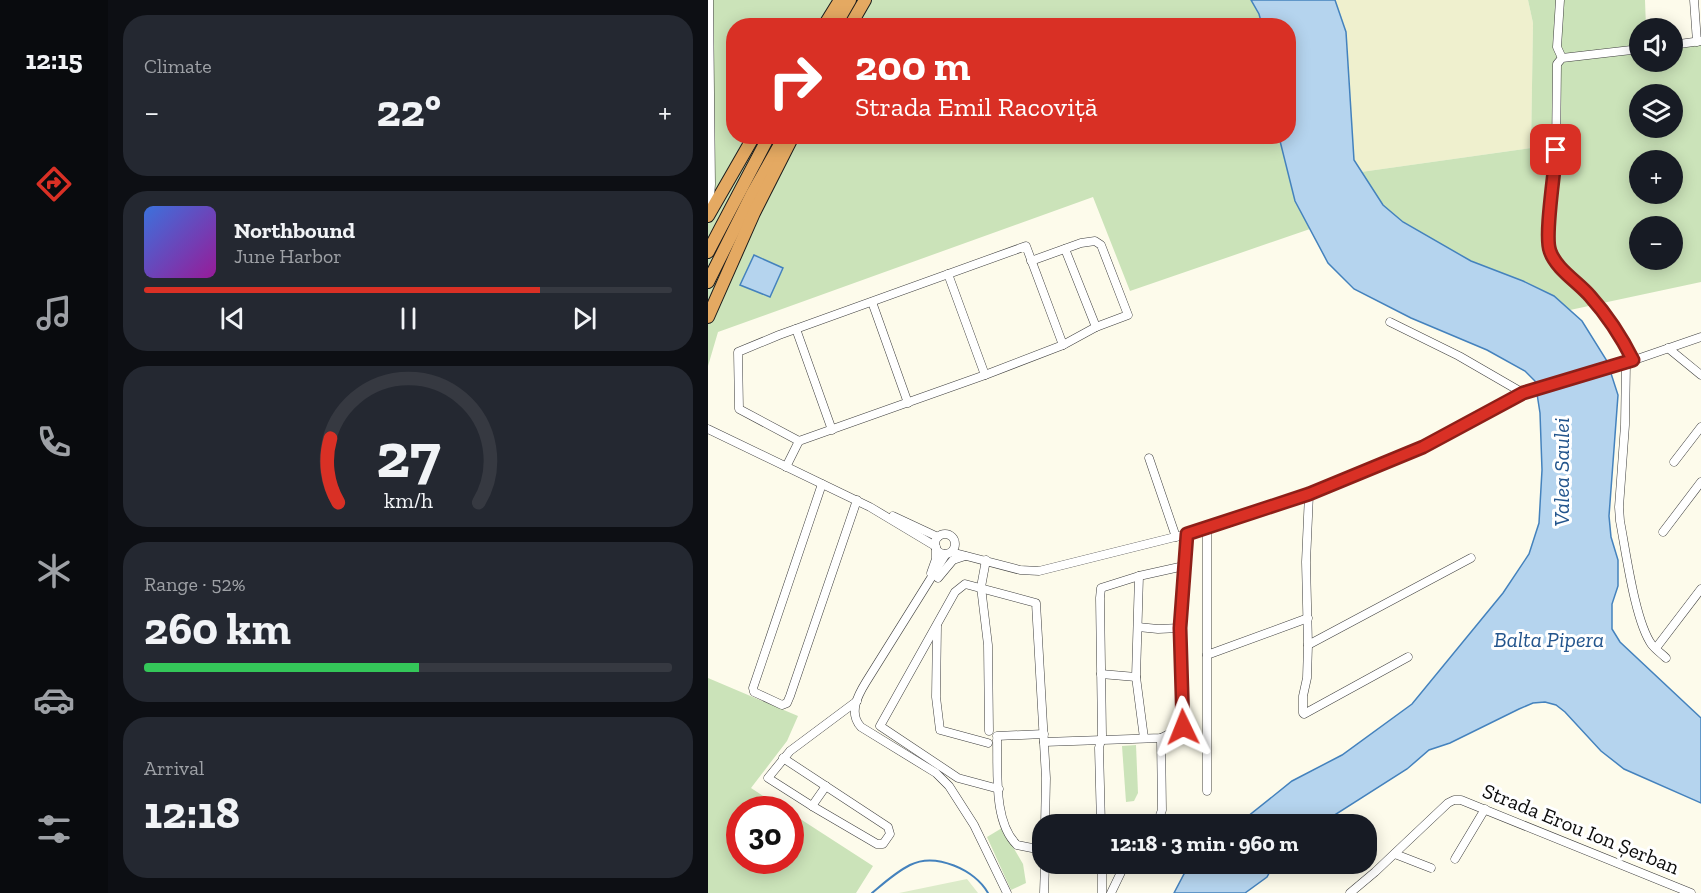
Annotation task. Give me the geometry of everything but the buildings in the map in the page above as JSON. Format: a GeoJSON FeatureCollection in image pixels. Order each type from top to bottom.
{"type":"FeatureCollection","features":[{"type":"Feature","properties":{"kind":"highway"},"geometry":{"type":"LineString","coordinates":[[829,18],[840,0]]}},
{"type":"Feature","properties":{"kind":"highway"},"geometry":{"type":"LineString","coordinates":[[840,18],[850,0]]}},
{"type":"Feature","properties":{"kind":"highway"},"geometry":{"type":"LineString","coordinates":[[856,18],[866,0]]}},
{"type":"Feature","properties":{"kind":"highway"},"geometry":{"type":"LineString","coordinates":[[708,216],[749,144]]}},
{"type":"Feature","properties":{"kind":"highway"},"geometry":{"type":"LineString","coordinates":[[708,252],[765,144]]}},
{"type":"Feature","properties":{"kind":"highway"},"geometry":{"type":"LineString","coordinates":[[708,282],[780,144]]}},
{"type":"Feature","properties":{"kind":"highway"},"geometry":{"type":"LineString","coordinates":[[708,317],[754,213],[789,144]]}},
{"type":"Feature","properties":{"kind":"street"},"geometry":{"type":"LineString","coordinates":[[708,216],[711,184],[709,0]]}},
{"type":"Feature","properties":{"kind":"street"},"geometry":{"type":"LineString","coordinates":[[1560,0],[1557,47],[1562,58]]}},
{"type":"Feature","properties":{"kind":"street"},"geometry":{"type":"LineString","coordinates":[[1683,44],[1699,42],[1694,0]]}},
{"type":"Feature","properties":{"kind":"street"},"geometry":{"type":"LineString","coordinates":[[1562,58],[1629,50]]}},
{"type":"Feature","properties":{"kind":"street"},"geometry":{"type":"LineString","coordinates":[[1562,58],[1555,69],[1556,150],[1549,249],[1558,263],[1594,301],[1625,345],[1630,362],[1619,507],[1620,521],[1645,630],[1656,648],[1666,658]]}},
{"type":"Feature","properties":{"kind":"street"},"geometry":{"type":"LineString","coordinates":[[786,467],[798,443],[1063,345],[1096,327],[1128,315],[1101,245],[1095,241],[1081,243],[1031,261]]}},
{"type":"Feature","properties":{"kind":"street"},"geometry":{"type":"LineString","coordinates":[[798,443],[738,409],[738,352],[1026,246],[1063,345]]}},
{"type":"Feature","properties":{"kind":"street"},"geometry":{"type":"LineString","coordinates":[[1065,249],[1096,327]]}},
{"type":"Feature","properties":{"kind":"street"},"geometry":{"type":"LineString","coordinates":[[948,274],[985,375]]}},
{"type":"Feature","properties":{"kind":"street"},"geometry":{"type":"LineString","coordinates":[[872,302],[908,403]]}},
{"type":"Feature","properties":{"kind":"street"},"geometry":{"type":"LineString","coordinates":[[1390,322],[1459,356],[1523,393]]}},
{"type":"Feature","properties":{"kind":"street"},"geometry":{"type":"LineString","coordinates":[[796,329],[832,430]]}},
{"type":"Feature","properties":{"kind":"street"},"geometry":{"type":"LineString","coordinates":[[710,429],[857,500],[936,547],[940,552],[950,550],[1025,571],[1039,571],[1187,534],[1309,494],[1423,447],[1523,393],[1630,362],[1701,337]]}},
{"type":"Feature","properties":{"kind":"street"},"geometry":{"type":"LineString","coordinates":[[1668,348],[1701,375]]}},
{"type":"Feature","properties":{"kind":"street"},"geometry":{"type":"LineString","coordinates":[[1674,462],[1701,427]]}},
{"type":"Feature","properties":{"kind":"street"},"geometry":{"type":"LineString","coordinates":[[1149,458],[1176,537]]}},
{"type":"Feature","properties":{"kind":"street"},"geometry":{"type":"LineString","coordinates":[[1663,531],[1701,482]]}},
{"type":"Feature","properties":{"kind":"street"},"geometry":{"type":"LineString","coordinates":[[822,484],[753,688],[754,692],[782,705],[787,703],[790,696],[857,500]]}},
{"type":"Feature","properties":{"kind":"street"},"geometry":{"type":"LineString","coordinates":[[1309,494],[1306,562],[1308,645],[1303,713],[1408,657]]}},
{"type":"Feature","properties":{"kind":"street"},"geometry":{"type":"LineString","coordinates":[[870,507],[882,510],[938,537]]}},
{"type":"Feature","properties":{"kind":"street"},"geometry":{"type":"LineString","coordinates":[[1207,791],[1208,528]]}},
{"type":"Feature","properties":{"kind":"street"},"geometry":{"type":"LineString","coordinates":[[938,537],[944,534],[954,540],[950,550],[875,667],[856,701],[855,716],[861,727],[936,773],[949,786],[974,825],[1007,893]]}},
{"type":"Feature","properties":{"kind":"street"},"geometry":{"type":"LineString","coordinates":[[997,738],[1100,740],[1161,738],[1183,727],[1180,628],[1187,534]]}},
{"type":"Feature","properties":{"kind":"street"},"geometry":{"type":"LineString","coordinates":[[907,616],[910,606],[934,567],[938,537]]}},
{"type":"Feature","properties":{"kind":"street"},"geometry":{"type":"LineString","coordinates":[[907,616],[913,614],[949,564],[957,558],[970,556]]}},
{"type":"Feature","properties":{"kind":"street"},"geometry":{"type":"LineString","coordinates":[[1308,645],[1471,558]]}},
{"type":"Feature","properties":{"kind":"street"},"geometry":{"type":"LineString","coordinates":[[986,560],[981,587],[989,654],[989,731],[985,735],[988,742]]}},
{"type":"Feature","properties":{"kind":"street"},"geometry":{"type":"LineString","coordinates":[[1101,814],[1101,588],[1139,576],[1184,566]]}},
{"type":"Feature","properties":{"kind":"street"},"geometry":{"type":"LineString","coordinates":[[1139,576],[1136,677],[1144,738]]}},
{"type":"Feature","properties":{"kind":"street"},"geometry":{"type":"LineString","coordinates":[[999,789],[958,778],[880,726],[937,624],[959,587],[964,584],[1036,603],[1046,814]]}},
{"type":"Feature","properties":{"kind":"street"},"geometry":{"type":"LineString","coordinates":[[1656,648],[1701,589]]}},
{"type":"Feature","properties":{"kind":"street"},"geometry":{"type":"LineString","coordinates":[[1207,655],[1308,618]]}},
{"type":"Feature","properties":{"kind":"street"},"geometry":{"type":"LineString","coordinates":[[937,624],[936,697],[940,730],[994,743],[997,738]]}},
{"type":"Feature","properties":{"kind":"street"},"geometry":{"type":"LineString","coordinates":[[1138,627],[1180,628]]}},
{"type":"Feature","properties":{"kind":"street"},"geometry":{"type":"LineString","coordinates":[[1101,674],[1136,677]]}},
{"type":"Feature","properties":{"kind":"street"},"geometry":{"type":"LineString","coordinates":[[783,758],[888,827],[890,834],[883,844],[877,844],[768,778],[783,758],[856,701]]}},
{"type":"Feature","properties":{"kind":"street"},"geometry":{"type":"LineString","coordinates":[[989,731],[993,731],[997,738],[1000,814],[1004,827],[1013,842],[1024,848],[1032,848]]}},
{"type":"Feature","properties":{"kind":"street"},"geometry":{"type":"LineString","coordinates":[[1160,814],[1161,738]]}},
{"type":"Feature","properties":{"kind":"street"},"geometry":{"type":"LineString","coordinates":[[812,806],[826,786]]}},
{"type":"Feature","properties":{"kind":"street","name":"Strada Erou Ion Șerban"},"geometry":{"type":"LineString","coordinates":[[1350,893],[1454,800],[1461,800],[1485,809],[1691,893]]}},
{"type":"Feature","properties":{"kind":"street"},"geometry":{"type":"LineString","coordinates":[[1455,859],[1485,809]]}},
{"type":"Feature","properties":{"kind":"street"},"geometry":{"type":"LineString","coordinates":[[1395,854],[1431,868]]}},
{"type":"Feature","properties":{"kind":"street"},"geometry":{"type":"LineString","coordinates":[[1044,893],[1045,874]]}},
{"type":"Feature","properties":{"kind":"street"},"geometry":{"type":"LineString","coordinates":[[1102,874],[1102,893]]}},
{"type":"Feature","properties":{"kind":"street"},"geometry":{"type":"LineString","coordinates":[[1111,893],[1120,874]]}},
{"type":"Feature","properties":{"kind":"green space"},"geometry":{"type":"Polygon","coordinates":[[[708,0],[1251,0],[1260,18],[726,18],[726,144],[1281,144],[1295,201],[1310,229],[1130,291],[1093,197],[718,332],[708,366],[708,0]]]}},
{"type":"Feature","properties":{"kind":"green space"},"geometry":{"type":"Polygon","coordinates":[[[1335,0],[1528,0],[1533,23],[1531,148],[1361,172],[1354,160],[1346,32],[1335,0]]]}},
{"type":"Feature","properties":{"kind":"green space"},"geometry":{"type":"Polygon","coordinates":[[[1528,0],[1645,0],[1646,18],[1629,18],[1629,72],[1683,72],[1683,46],[1701,44],[1701,282],[1570,310],[1546,293],[1461,256],[1414,229],[1381,203],[1361,172],[1531,148],[1533,23],[1528,0]]]}},
{"type":"Feature","properties":{"kind":"green space"},"geometry":{"type":"Polygon","coordinates":[[[708,678],[798,716],[787,741],[751,788],[763,796],[726,796],[726,874],[804,874],[804,821],[873,866],[856,893],[708,893],[708,678]]]}},
{"type":"Feature","properties":{"kind":"green space"},"geometry":{"type":"Polygon","coordinates":[[[1136,745],[1138,793],[1134,801],[1126,802],[1122,746],[1136,745]]]}},
{"type":"Feature","properties":{"kind":"green space"},"geometry":{"type":"Polygon","coordinates":[[[1002,828],[1023,864],[1026,883],[1011,890],[987,837],[1002,828]]]}},
{"type":"Feature","properties":{"kind":"green space"},"geometry":{"type":"Polygon","coordinates":[[[967,879],[978,893],[899,893],[967,879]]]}},
{"type":"Feature","properties":{"kind":"water","name":"Balta Pipera"},"geometry":{"type":"Polygon","coordinates":[[[1251,0],[1335,0],[1346,32],[1354,160],[1383,205],[1403,222],[1471,261],[1554,296],[1582,321],[1607,361],[1618,395],[1609,516],[1611,537],[1618,560],[1618,586],[1612,604],[1612,629],[1620,642],[1701,718],[1701,803],[1624,769],[1601,751],[1565,712],[1556,705],[1545,702],[1533,703],[1450,743],[1429,750],[1407,769],[1336,814],[1251,814],[1292,781],[1342,755],[1412,704],[1503,593],[1529,554],[1539,523],[1542,470],[1540,413],[1535,381],[1525,371],[1487,350],[1411,318],[1354,289],[1328,263],[1295,201],[1281,144],[1296,144],[1296,18],[1260,18],[1251,0]]]}},
{"type":"Feature","properties":{"kind":"water"},"geometry":{"type":"Polygon","coordinates":[[[754,255],[783,268],[770,297],[740,285],[754,255]]]}},
{"type":"Feature","properties":{"kind":"water"},"geometry":{"type":"Polygon","coordinates":[[[1184,874],[1269,874],[1245,893],[1174,893],[1184,874]]]}},
{"type":"Feature","properties":{"kind":"waterway","name":"Valea Saulei"},"geometry":{"type":"LineString","coordinates":[[872,893],[910,865],[931,861],[943,862],[964,871],[974,877],[988,893]]}},
{"type":"Feature","properties":{"kind":"route"},"geometry":{"type":"LineString","coordinates":[[1183,727],[1180,628],[1187,534],[1309,494],[1423,447],[1523,393],[1633,360],[1594,301],[1550,252],[1549,224],[1556,150]]}}]}
